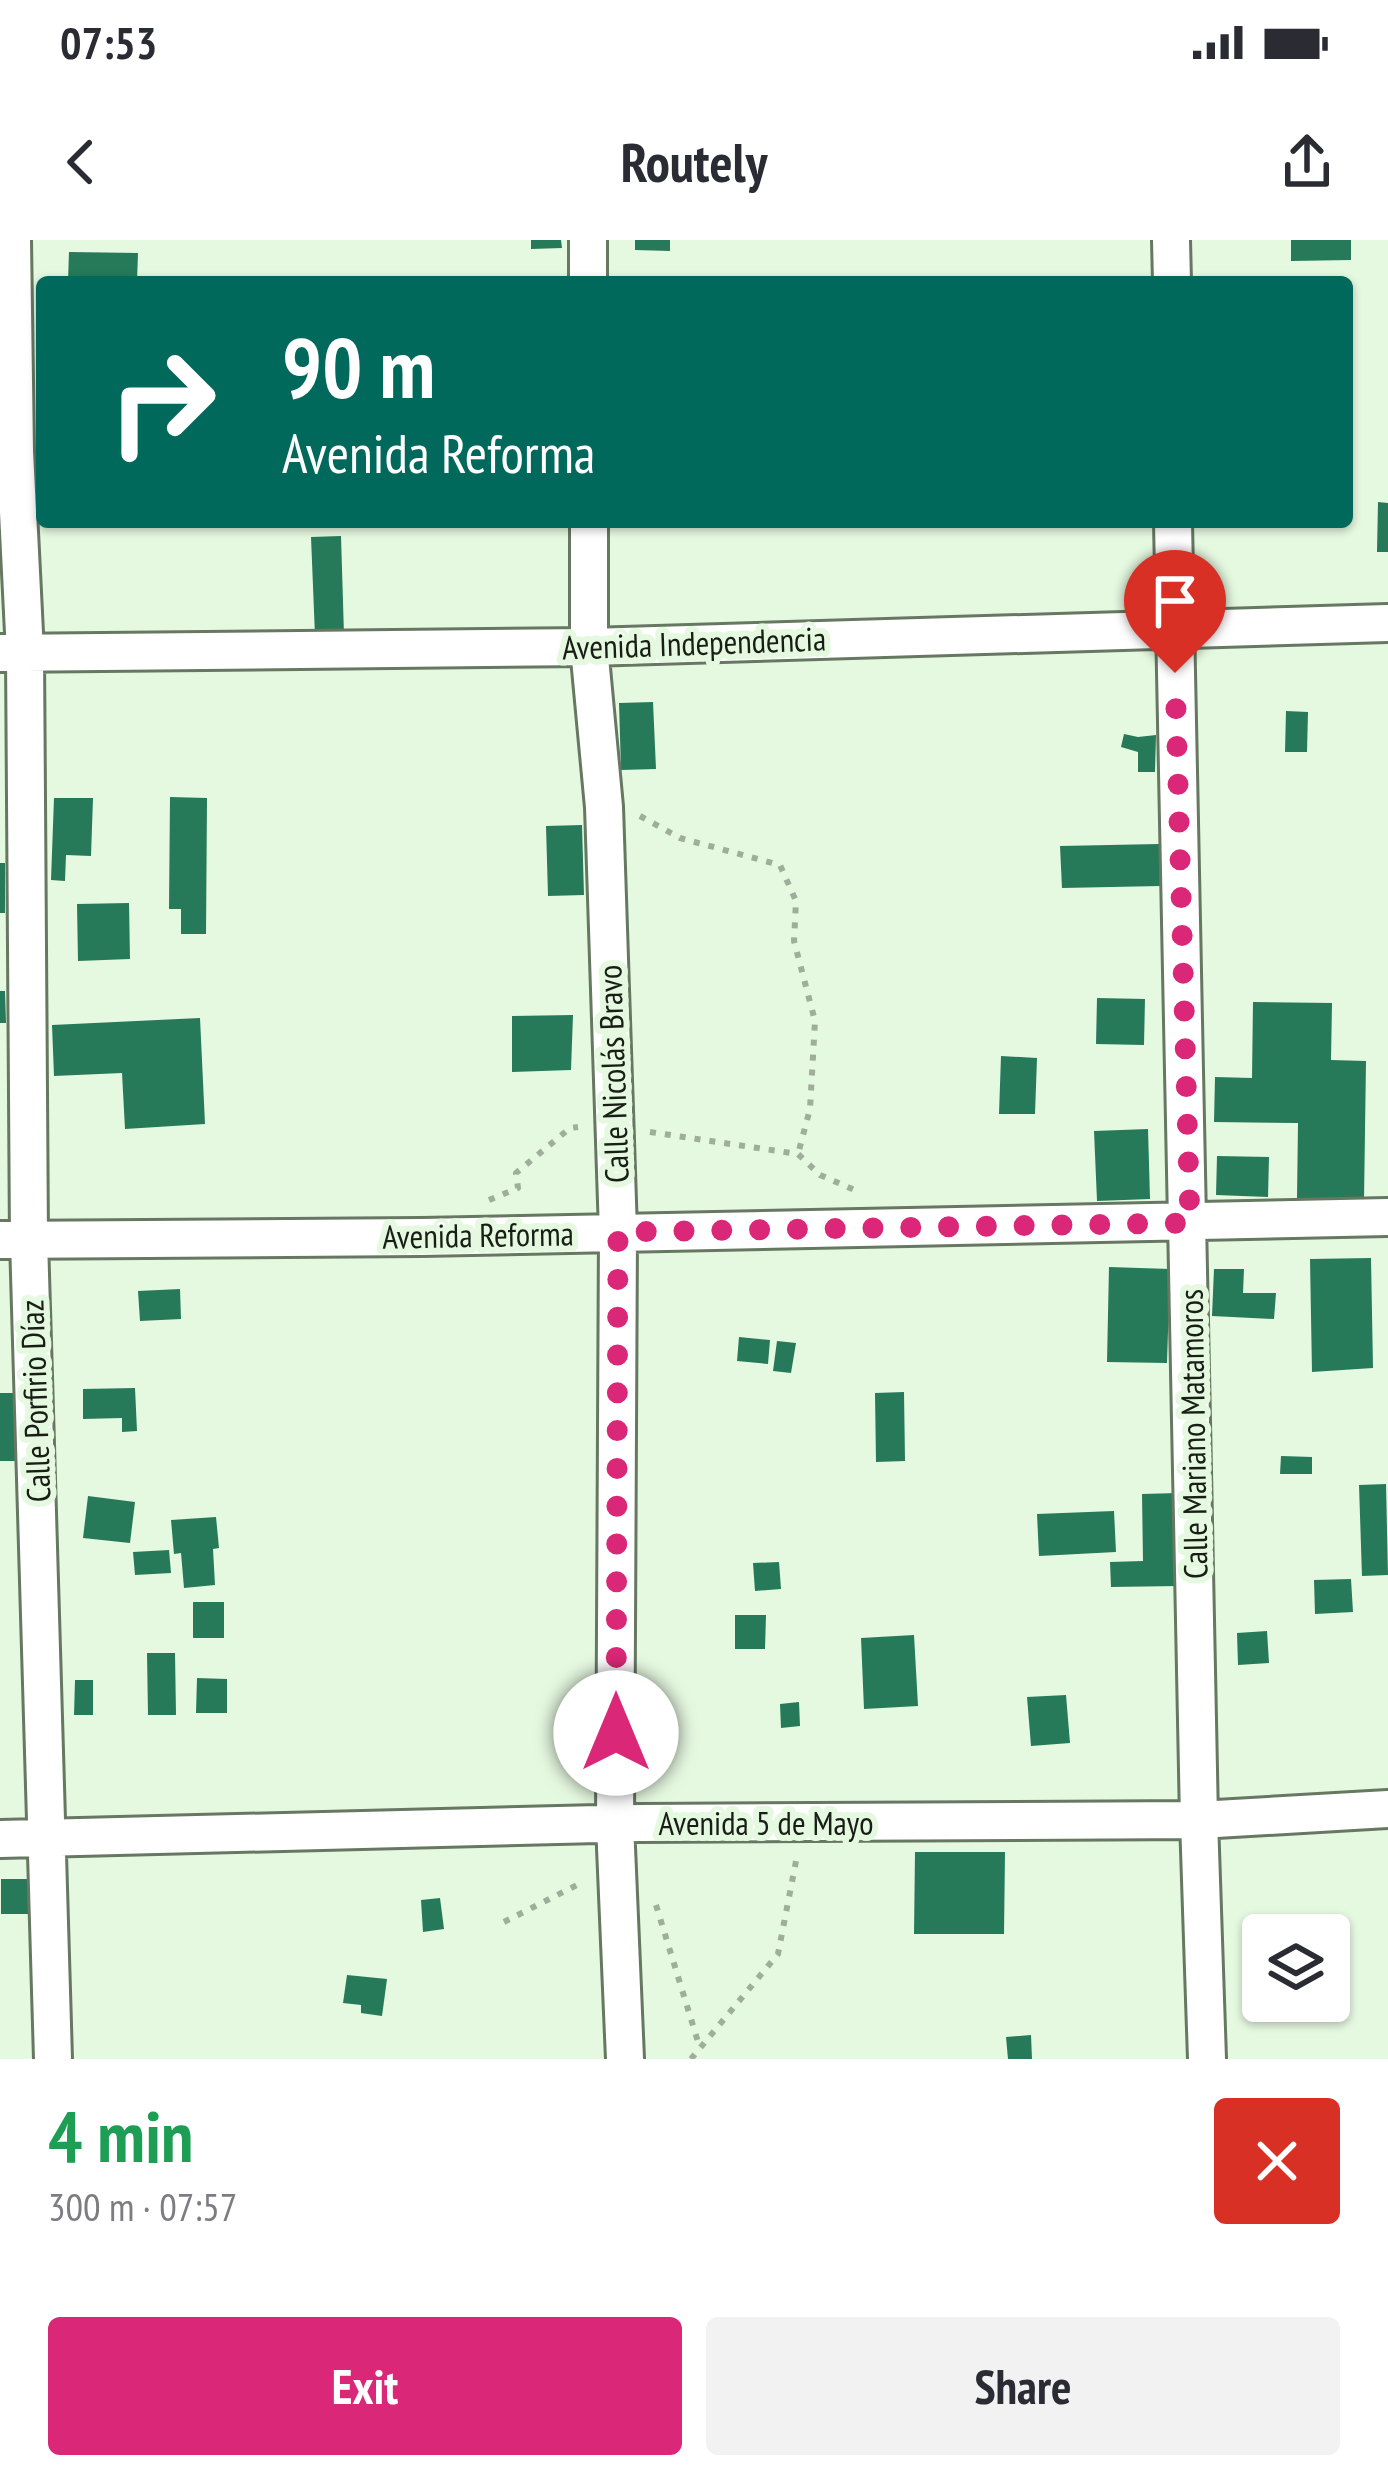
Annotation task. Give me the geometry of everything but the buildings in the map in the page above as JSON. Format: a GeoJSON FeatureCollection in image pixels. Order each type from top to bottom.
{"type":"FeatureCollection","features":[{"type":"Feature","properties":{"kind":"street","name":"Calle Porfirio Díaz"},"geometry":{"type":"LineString","coordinates":[[12,240],[15,1240],[49,1839],[53,2059]]}},
{"type":"Feature","properties":{"kind":"street"},"geometry":{"type":"LineString","coordinates":[[588,240],[589,276]]}},
{"type":"Feature","properties":{"kind":"street"},"geometry":{"type":"LineString","coordinates":[[1172,240],[1172,276]]}},
{"type":"Feature","properties":{"kind":"street","name":"Calle Nicolás Bravo"},"geometry":{"type":"LineString","coordinates":[[589,528],[589,647],[604,807],[618,1232],[615,1824],[625,2059]]}},
{"type":"Feature","properties":{"kind":"street","name":"Calle Mariano Matamoros"},"geometry":{"type":"LineString","coordinates":[[1173,528],[1207,2059]]}},
{"type":"Feature","properties":{"kind":"street","name":"Avenida Independencia"},"geometry":{"type":"LineString","coordinates":[[13,653],[589,647],[1388,623]]}},
{"type":"Feature","properties":{"kind":"street","name":"Avenida Reforma"},"geometry":{"type":"LineString","coordinates":[[15,1240],[1388,1217]]}},
{"type":"Feature","properties":{"kind":"street","name":"Avenida 5 de Mayo"},"geometry":{"type":"LineString","coordinates":[[0,1839],[615,1824],[1199,1820],[1388,1810]]}},
{"type":"Feature","properties":{"kind":"path"},"geometry":{"type":"LineString","coordinates":[[604,807],[650,819],[680,838],[780,866],[796,902],[794,941],[815,1021],[810,1108],[798,1154]]}},
{"type":"Feature","properties":{"kind":"path"},"geometry":{"type":"LineString","coordinates":[[482,1204],[518,1188],[516,1173],[570,1128],[615,1124],[798,1154],[820,1175],[876,1200]]}},
{"type":"Feature","properties":{"kind":"path"},"geometry":{"type":"LineString","coordinates":[[692,2059],[778,1954],[804,1822]]}},
{"type":"Feature","properties":{"kind":"path"},"geometry":{"type":"LineString","coordinates":[[504,1922],[599,1874],[644,1865],[699,2045]]}},
{"type":"Feature","properties":{"kind":"route"},"geometry":{"type":"LineString","coordinates":[[616,1733],[618,1232],[1190,1223],[1175,673]]}}]}
